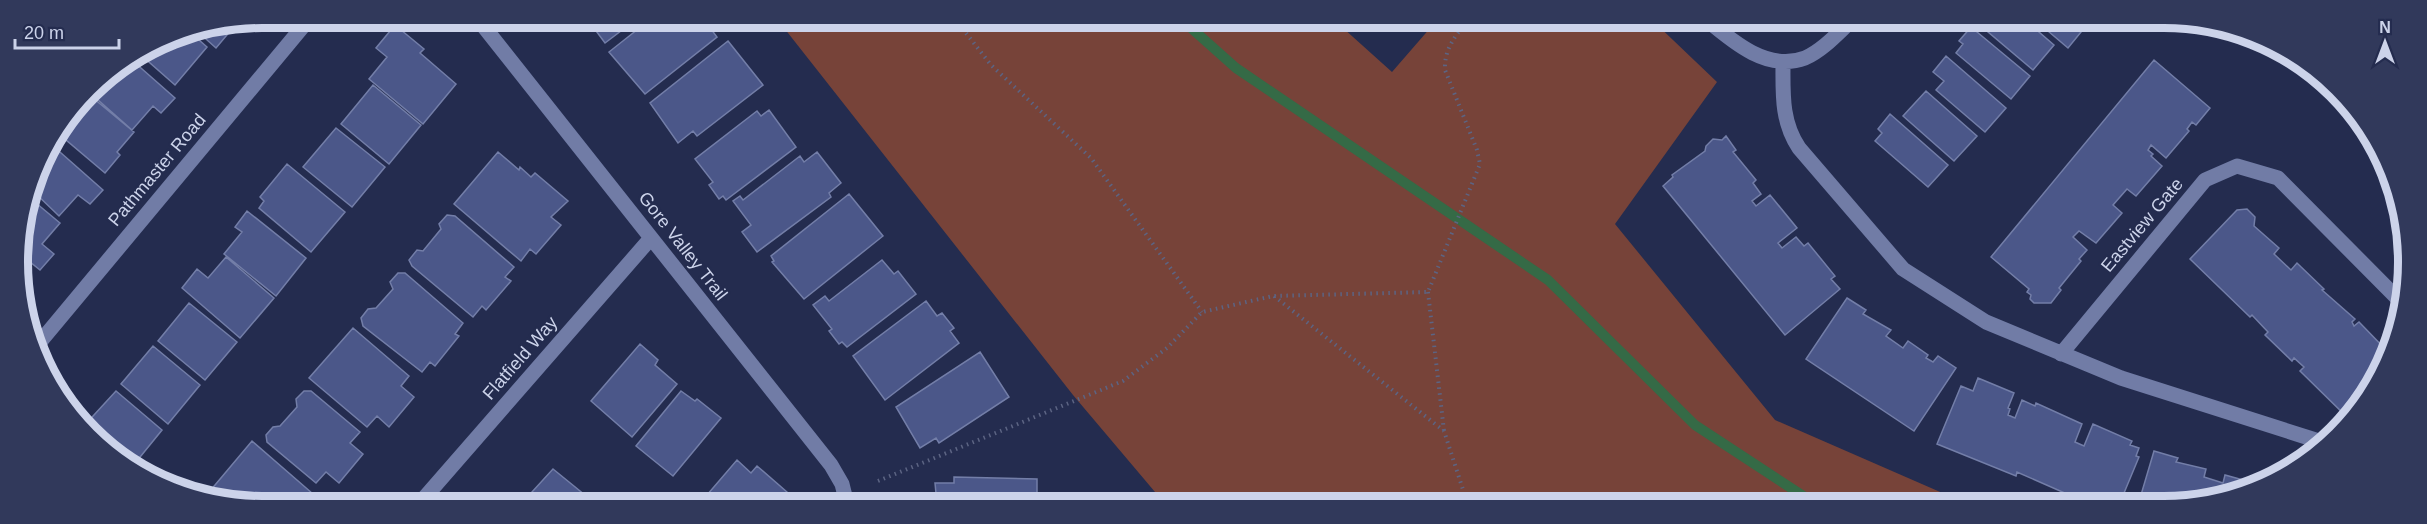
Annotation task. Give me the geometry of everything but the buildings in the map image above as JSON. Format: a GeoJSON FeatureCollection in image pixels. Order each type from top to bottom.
{"type":"FeatureCollection","features":[{"type":"Feature","properties":{"kind":"street","name":"Pathmaster Road"},"geometry":{"type":"LineString","coordinates":[[42,340],[302,28]]}},
{"type":"Feature","properties":{"kind":"street","name":"Gore Valley Trail"},"geometry":{"type":"LineString","coordinates":[[485,28],[831,465],[842,484],[845,496]]}},
{"type":"Feature","properties":{"kind":"street"},"geometry":{"type":"LineString","coordinates":[[1717,28],[1731,40],[1765,59],[1783,62],[1806,57],[1829,42],[1844,28]]}},
{"type":"Feature","properties":{"kind":"street"},"geometry":{"type":"LineString","coordinates":[[1783,62],[1785,118],[1790,134],[1799,148],[1904,269],[1986,321],[2061,354],[2121,378],[2316,440]]}},
{"type":"Feature","properties":{"kind":"street","name":"Eastview Gate"},"geometry":{"type":"LineString","coordinates":[[2061,354],[2205,180],[2237,166],[2278,178],[2396,296]]}},
{"type":"Feature","properties":{"kind":"street","name":"Flatfield Way"},"geometry":{"type":"LineString","coordinates":[[426,496],[651,238]]}},
{"type":"Feature","properties":{"kind":"path"},"geometry":{"type":"LineString","coordinates":[[963,28],[991,65],[1091,158],[1202,312]]}},
{"type":"Feature","properties":{"kind":"path"},"geometry":{"type":"LineString","coordinates":[[1462,28],[1448,48],[1444,59],[1445,70],[1477,150],[1480,164],[1428,292],[1444,431],[1465,496]]}},
{"type":"Feature","properties":{"kind":"path"},"geometry":{"type":"LineString","coordinates":[[878,482],[1123,381],[1167,348],[1202,312],[1273,296],[1428,292]]}},
{"type":"Feature","properties":{"kind":"path"},"geometry":{"type":"LineString","coordinates":[[1273,296],[1444,431]]}},
{"type":"Feature","properties":{"kind":"shaded area"},"geometry":{"type":"Polygon","coordinates":[[[784,28],[1343,28],[1392,72],[1430,28],[1660,28],[1717,82],[1615,224],[1775,420],[1949,496],[1158,496],[1073,395],[784,28]]]}},
{"type":"Feature","properties":{"kind":"waterway"},"geometry":{"type":"LineString","coordinates":[[1191,28],[1236,68],[1548,280],[1695,425],[1803,496]]}}]}
